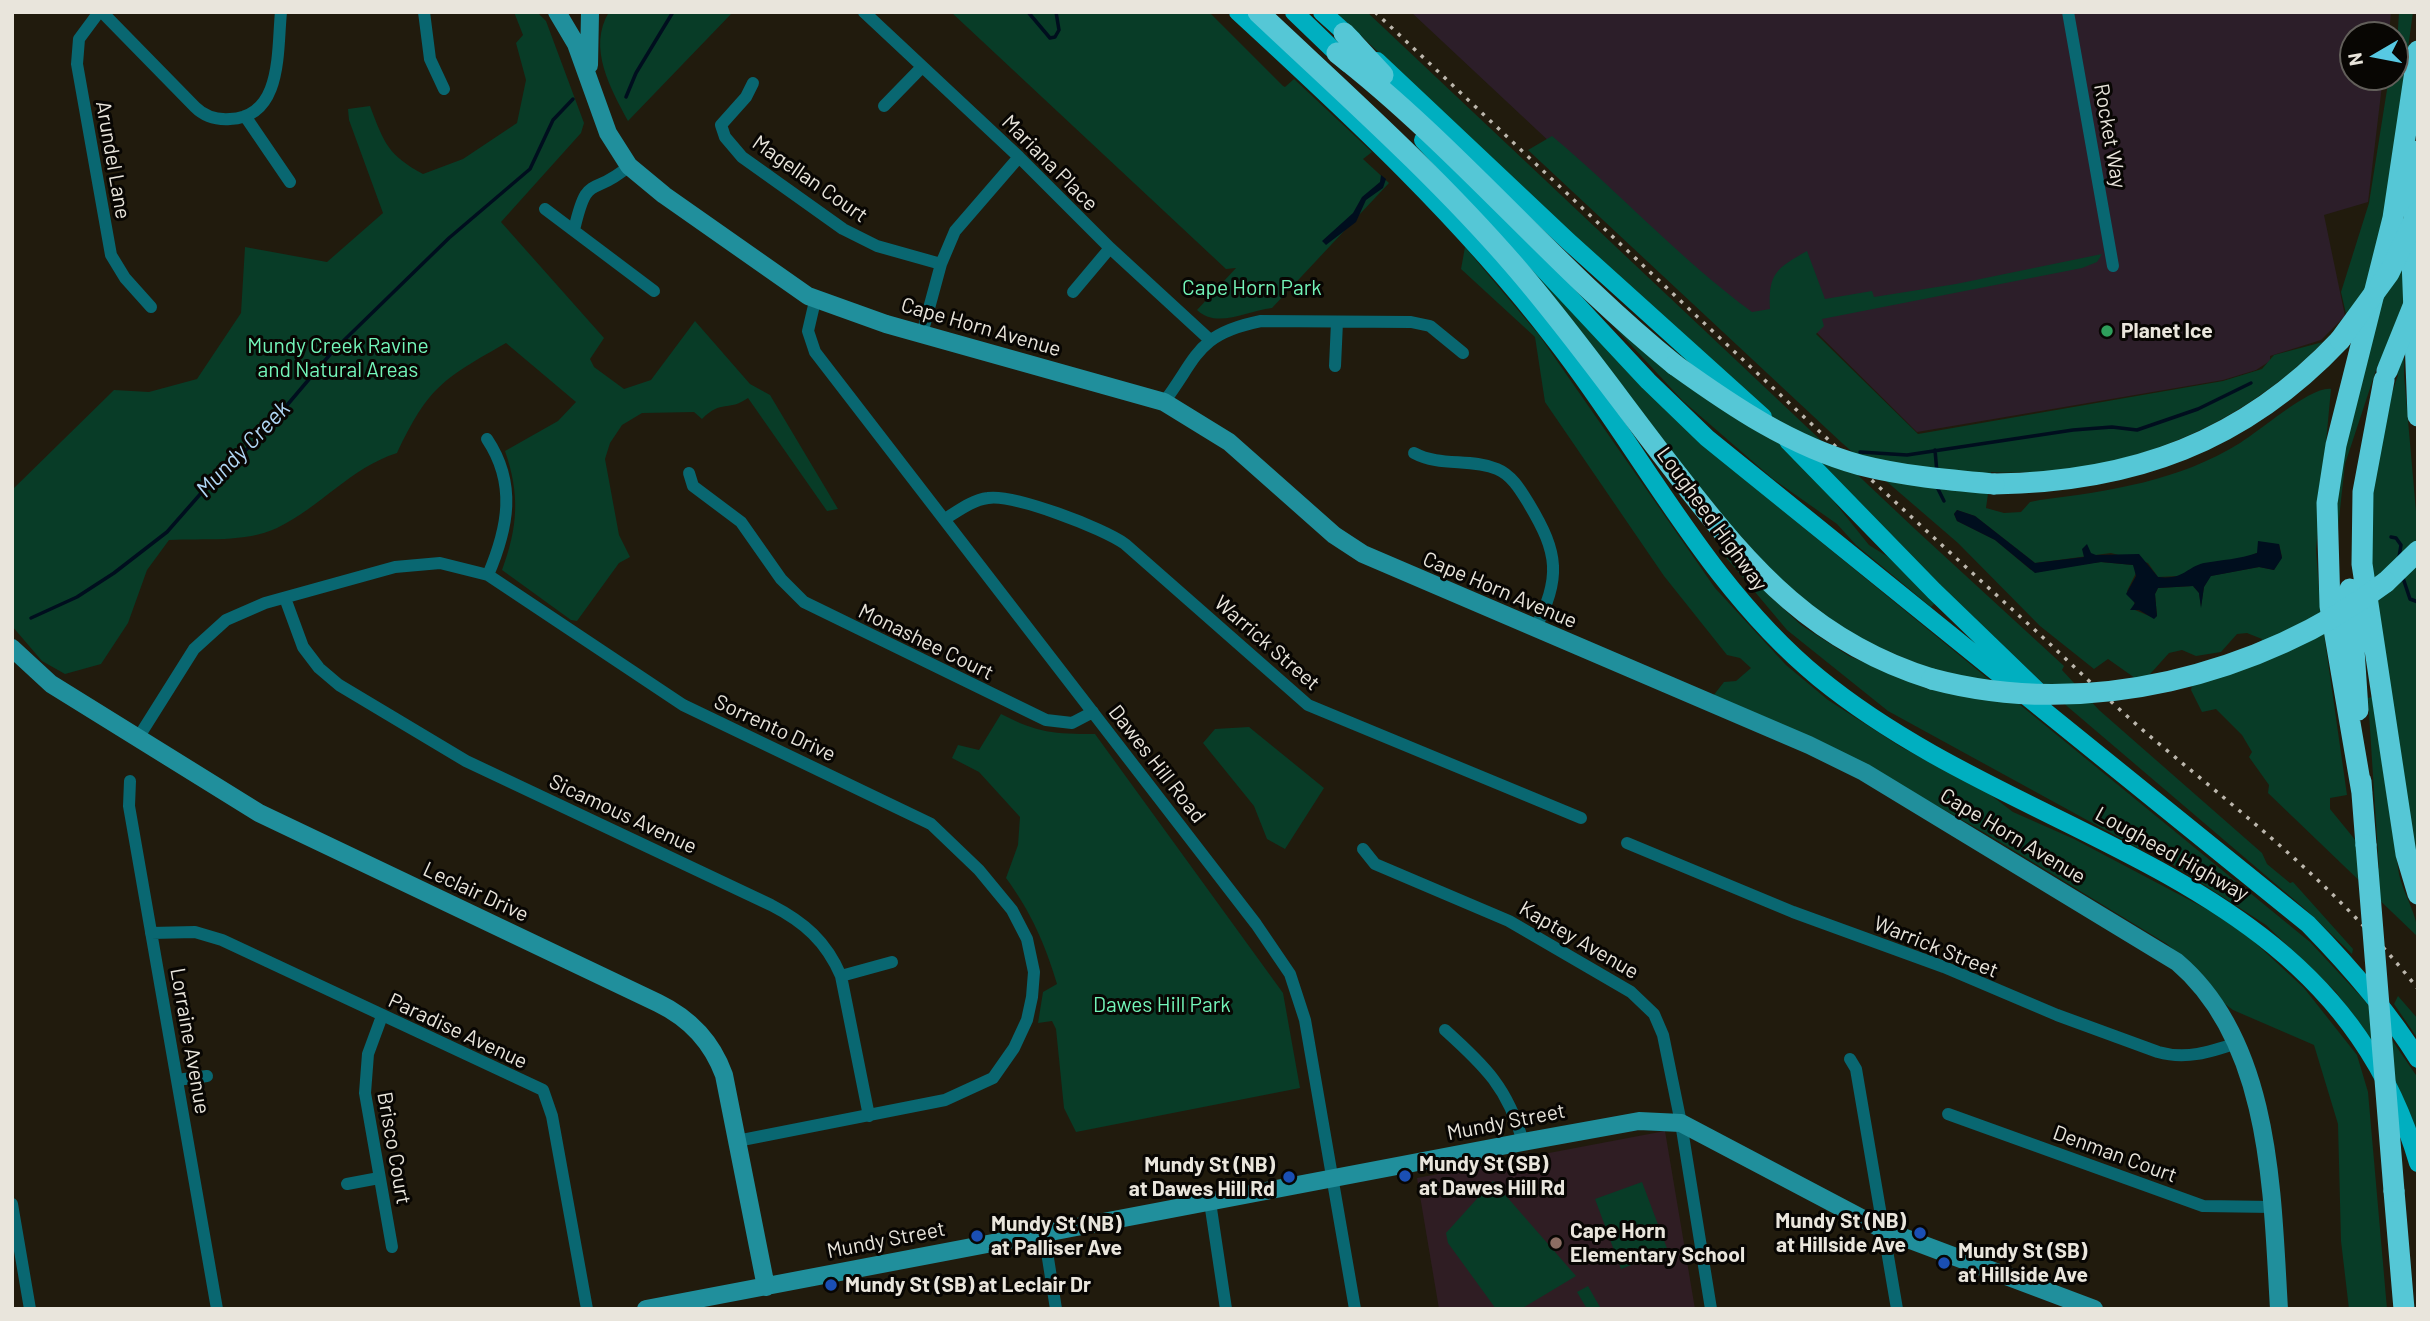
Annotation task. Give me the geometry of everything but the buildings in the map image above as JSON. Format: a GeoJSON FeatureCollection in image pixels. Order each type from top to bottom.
{"type":"FeatureCollection","features":[{"type":"Feature","properties":{"kind":"highway"},"geometry":{"type":"LineString","coordinates":[[1258,12],[1437,179],[1507,257],[1703,509],[1771,586],[1801,612],[1844,641],[1880,660],[1932,679],[1987,691],[2042,695],[2108,691],[2165,681],[2228,664],[2280,644],[2339,614],[2418,559]]}},
{"type":"Feature","properties":{"kind":"highway"},"geometry":{"type":"LineString","coordinates":[[1340,43],[1601,300],[1671,362],[1760,422],[1835,457],[1902,474],[1994,484],[2096,475],[2145,464],[2184,451],[2230,429],[2273,402],[2340,340],[2389,273],[2418,212]]}},
{"type":"Feature","properties":{"kind":"highway"},"geometry":{"type":"LineString","coordinates":[[2362,793],[2330,606],[2327,503],[2336,445],[2393,218],[2418,51]]}},
{"type":"Feature","properties":{"kind":"highway"},"geometry":{"type":"LineString","coordinates":[[2418,151],[2412,260],[2418,415]]}},
{"type":"Feature","properties":{"kind":"highway"},"geometry":{"type":"LineString","coordinates":[[2404,1309],[2362,793],[2350,526],[2358,465],[2386,376],[2418,294]]}},
{"type":"Feature","properties":{"kind":"highway"},"geometry":{"type":"LineString","coordinates":[[2386,376],[2363,492],[2362,564],[2399,812],[2408,864],[2418,894]]}},
{"type":"Feature","properties":{"kind":"highway"},"geometry":{"type":"LineString","coordinates":[[2386,582],[2418,551]]}},
{"type":"Feature","properties":{"kind":"main road","name":"Lougheed Highway"},"geometry":{"type":"LineString","coordinates":[[1238,12],[1405,170],[1503,275],[1597,396],[1718,573],[1787,649],[1842,695],[1893,730],[2193,888],[2262,933],[2307,974],[2359,1037],[2399,1110],[2418,1163]]}},
{"type":"Feature","properties":{"kind":"main road","name":"Lougheed Highway"},"geometry":{"type":"LineString","coordinates":[[1294,12],[1340,43],[1634,366],[1691,424],[2165,811],[2308,924],[2347,963],[2398,1028],[2418,1059]]}},
{"type":"Feature","properties":{"kind":"main road"},"geometry":{"type":"LineString","coordinates":[[1322,12],[1340,43],[1805,457],[1959,616],[2165,811]]}},
{"type":"Feature","properties":{"kind":"street"},"geometry":{"type":"LineString","coordinates":[[101,12],[201,113],[222,120],[245,117],[260,106],[272,88],[281,12]]}},
{"type":"Feature","properties":{"kind":"street","name":"Arundel Lane"},"geometry":{"type":"LineString","coordinates":[[101,12],[79,39],[77,64],[111,255],[125,278],[151,307]]}},
{"type":"Feature","properties":{"kind":"street"},"geometry":{"type":"LineString","coordinates":[[424,12],[430,59],[444,89]]}},
{"type":"Feature","properties":{"kind":"street"},"geometry":{"type":"LineString","coordinates":[[567,19],[590,12],[589,82]]}},
{"type":"Feature","properties":{"kind":"street","name":"Mariana Place"},"geometry":{"type":"LineString","coordinates":[[864,12],[1210,340]]}},
{"type":"Feature","properties":{"kind":"street","name":"Rocket Way"},"geometry":{"type":"LineString","coordinates":[[2068,12],[2113,266]]}},
{"type":"Feature","properties":{"kind":"street","name":"Cape Horn Avenue"},"geometry":{"type":"LineString","coordinates":[[567,19],[610,137],[629,166],[664,195],[816,301],[922,334],[1164,402],[1229,442],[1343,543],[1379,562],[1796,739],[1864,772],[2177,962],[2214,999],[2236,1043],[2265,1144],[2273,1207],[2279,1309]]}},
{"type":"Feature","properties":{"kind":"street"},"geometry":{"type":"LineString","coordinates":[[884,106],[922,67]]}},
{"type":"Feature","properties":{"kind":"street","name":"Magellan Court"},"geometry":{"type":"LineString","coordinates":[[753,83],[746,97],[722,125],[725,137],[742,157],[854,235],[877,246],[941,264]]}},
{"type":"Feature","properties":{"kind":"street"},"geometry":{"type":"LineString","coordinates":[[245,117],[290,182]]}},
{"type":"Feature","properties":{"kind":"street"},"geometry":{"type":"LineString","coordinates":[[922,334],[941,264],[961,222],[1019,157]]}},
{"type":"Feature","properties":{"kind":"street"},"geometry":{"type":"LineString","coordinates":[[574,230],[585,192],[629,166]]}},
{"type":"Feature","properties":{"kind":"street"},"geometry":{"type":"LineString","coordinates":[[545,209],[654,291]]}},
{"type":"Feature","properties":{"kind":"street"},"geometry":{"type":"LineString","coordinates":[[1073,292],[1110,248]]}},
{"type":"Feature","properties":{"kind":"street","name":"Dawes Hill Road"},"geometry":{"type":"LineString","coordinates":[[816,301],[808,331],[815,352],[1256,924],[1290,974],[1306,1020],[1355,1309]]}},
{"type":"Feature","properties":{"kind":"street"},"geometry":{"type":"LineString","coordinates":[[1164,402],[1183,370],[1210,340],[1238,326],[1261,321],[1411,322],[1430,326],[1463,353]]}},
{"type":"Feature","properties":{"kind":"street"},"geometry":{"type":"LineString","coordinates":[[1335,366],[1337,322]]}},
{"type":"Feature","properties":{"kind":"street"},"geometry":{"type":"LineString","coordinates":[[487,439],[504,473],[508,511],[500,544],[488,575]]}},
{"type":"Feature","properties":{"kind":"street"},"geometry":{"type":"LineString","coordinates":[[1414,453],[1429,461],[1495,468],[1510,477],[1521,490],[1547,534],[1554,555],[1553,584],[1535,629]]}},
{"type":"Feature","properties":{"kind":"street","name":"Monashee Court"},"geometry":{"type":"LineString","coordinates":[[689,473],[693,486],[741,522],[789,589],[816,610],[1053,722],[1072,723],[1093,712]]}},
{"type":"Feature","properties":{"kind":"street","name":"Warrick Street"},"geometry":{"type":"LineString","coordinates":[[945,519],[976,501],[996,498],[1099,528],[1125,544],[1308,705],[1581,818]]}},
{"type":"Feature","properties":{"kind":"street","name":"Sorrento Drive"},"geometry":{"type":"LineString","coordinates":[[138,738],[194,649],[209,632],[237,614],[285,598],[416,563],[451,564],[488,575],[683,705],[931,824],[961,850],[1012,910],[1030,948],[1034,972],[1032,997],[1021,1035],[993,1078],[945,1100],[737,1141]]}},
{"type":"Feature","properties":{"kind":"street","name":"Sicamous Avenue"},"geometry":{"type":"LineString","coordinates":[[285,598],[303,647],[318,668],[340,685],[466,761],[787,913],[823,942],[841,976],[869,1115]]}},
{"type":"Feature","properties":{"kind":"street","name":"Leclair Drive"},"geometry":{"type":"LineString","coordinates":[[12,648],[51,684],[289,829],[677,1014],[704,1039],[719,1063],[766,1287]]}},
{"type":"Feature","properties":{"kind":"street","name":"Lorraine Avenue"},"geometry":{"type":"LineString","coordinates":[[130,780],[129,806],[217,1309]]}},
{"type":"Feature","properties":{"kind":"street","name":"Warrick Street"},"geometry":{"type":"LineString","coordinates":[[1627,844],[1793,912],[1944,967],[2057,1016],[2158,1052],[2194,1055],[2236,1043]]}},
{"type":"Feature","properties":{"kind":"street","name":"Kaptey Avenue"},"geometry":{"type":"LineString","coordinates":[[1363,849],[1375,864],[1489,911],[1638,997],[1654,1014],[1663,1035],[1681,1123],[1711,1309]]}},
{"type":"Feature","properties":{"kind":"street","name":"Paradise Avenue"},"geometry":{"type":"LineString","coordinates":[[151,933],[183,931],[214,937],[543,1090],[552,1116],[587,1309]]}},
{"type":"Feature","properties":{"kind":"street"},"geometry":{"type":"LineString","coordinates":[[841,976],[892,962]]}},
{"type":"Feature","properties":{"kind":"street","name":"Brisco Court"},"geometry":{"type":"LineString","coordinates":[[382,1016],[368,1055],[364,1082],[392,1247]]}},
{"type":"Feature","properties":{"kind":"street"},"geometry":{"type":"LineString","coordinates":[[1445,1030],[1483,1065],[1504,1090],[1523,1142]]}},
{"type":"Feature","properties":{"kind":"street"},"geometry":{"type":"LineString","coordinates":[[1850,1059],[1856,1069],[1897,1309]]}},
{"type":"Feature","properties":{"kind":"street"},"geometry":{"type":"LineString","coordinates":[[177,1080],[207,1076]]}},
{"type":"Feature","properties":{"kind":"street","name":"Denman Court"},"geometry":{"type":"LineString","coordinates":[[1948,1114],[2203,1206],[2273,1207]]}},
{"type":"Feature","properties":{"kind":"street","name":"Mundy Street"},"geometry":{"type":"LineString","coordinates":[[646,1309],[1639,1121],[1681,1123],[1884,1230],[2094,1309]]}},
{"type":"Feature","properties":{"kind":"street"},"geometry":{"type":"LineString","coordinates":[[347,1184],[379,1178]]}},
{"type":"Feature","properties":{"kind":"street"},"geometry":{"type":"LineString","coordinates":[[1210,1202],[1226,1309]]}},
{"type":"Feature","properties":{"kind":"street"},"geometry":{"type":"LineString","coordinates":[[12,1204],[30,1309]]}},
{"type":"Feature","properties":{"kind":"street"},"geometry":{"type":"LineString","coordinates":[[1044,1233],[1056,1309]]}},
{"type":"Feature","properties":{"kind":"shaded area"},"geometry":{"type":"Polygon","coordinates":[[[1411,12],[2391,12],[2390,21],[2339,21],[2339,91],[2381,91],[2368,202],[2324,215],[2345,316],[2321,340],[2270,356],[2270,361],[2256,370],[2223,380],[1917,432],[1797,313],[1741,321],[1411,12]]]}},
{"type":"Feature","properties":{"kind":"shaded area","name":"Cape Horn Elementary School"},"geometry":{"type":"Polygon","coordinates":[[[1665,1131],[1695,1309],[1439,1309],[1417,1178],[1665,1131]]]}},
{"type":"Feature","properties":{"kind":"green space","name":"Mundy Creek Ravine and Natural Areas"},"geometry":{"type":"Polygon","coordinates":[[[514,12],[537,12],[546,21],[584,123],[581,133],[501,222],[604,338],[590,359],[594,367],[624,389],[651,380],[695,321],[750,384],[770,395],[838,509],[827,511],[748,398],[715,409],[702,419],[694,412],[642,413],[622,425],[610,443],[605,459],[619,535],[630,557],[619,563],[577,621],[571,620],[502,570],[511,539],[515,510],[513,482],[505,451],[558,421],[576,402],[506,343],[440,386],[419,413],[397,453],[365,468],[293,519],[265,533],[252,536],[169,540],[147,570],[128,623],[101,664],[65,674],[42,661],[12,626],[12,490],[114,390],[149,392],[197,379],[241,313],[245,247],[327,262],[383,213],[349,120],[348,109],[370,106],[389,147],[402,161],[423,174],[463,159],[517,123],[526,80],[516,43],[523,35],[514,12]]]}},
{"type":"Feature","properties":{"kind":"green space"},"geometry":{"type":"Polygon","coordinates":[[[609,12],[733,12],[628,121],[609,82],[601,54],[600,40],[609,12]]]}},
{"type":"Feature","properties":{"kind":"green space","name":"Cape Horn Park"},"geometry":{"type":"Polygon","coordinates":[[[951,12],[1209,12],[1283,86],[1294,79],[1372,152],[1363,159],[1389,183],[1272,308],[1223,319],[1205,315],[1197,310],[1236,268],[1226,269],[951,12]]]}},
{"type":"Feature","properties":{"kind":"green space"},"geometry":{"type":"Polygon","coordinates":[[[1336,12],[1367,12],[2064,666],[2062,670],[2099,710],[2262,853],[2267,864],[2290,883],[2293,882],[2353,949],[2352,954],[2305,909],[2068,707],[1336,12]]]}},
{"type":"Feature","properties":{"kind":"green space"},"geometry":{"type":"Polygon","coordinates":[[[2399,12],[2413,12],[2409,41],[2409,21],[2398,21],[2399,12]]]}},
{"type":"Feature","properties":{"kind":"green space"},"geometry":{"type":"Polygon","coordinates":[[[2387,91],[2402,91],[2384,221],[2368,289],[2347,318],[2341,292],[2369,203],[2387,91]]]}},
{"type":"Feature","properties":{"kind":"green space"},"geometry":{"type":"Polygon","coordinates":[[[1552,136],[1700,270],[1752,312],[1770,309],[1773,279],[1788,262],[1807,251],[1825,299],[1872,291],[1874,297],[1956,284],[2102,254],[2097,262],[2082,268],[1822,319],[1824,326],[1816,334],[1918,434],[2223,381],[2262,369],[2274,355],[2323,342],[2289,373],[2252,401],[2213,424],[2171,443],[2128,457],[2083,467],[2038,472],[1991,472],[1986,508],[2004,513],[2021,512],[2030,502],[2118,488],[2193,467],[2240,443],[2311,394],[2331,389],[2316,549],[2320,606],[2347,795],[2330,798],[2330,809],[2379,869],[2368,698],[2372,697],[2399,874],[2416,921],[2418,937],[2268,793],[2269,785],[2249,757],[2252,752],[2242,735],[2216,709],[2202,712],[2191,690],[2193,681],[2257,660],[2262,639],[2247,633],[2237,634],[2221,652],[2196,656],[2182,650],[2169,653],[2142,683],[2108,659],[2094,669],[2040,626],[1958,543],[1842,443],[1528,150],[1552,136]],[[1957,510],[1954,514],[1957,521],[1995,540],[2031,570],[2101,562],[2133,565],[2137,571],[2127,591],[2134,599],[2135,610],[2154,618],[2157,616],[2155,594],[2158,588],[2193,586],[2199,593],[2201,606],[2204,587],[2210,576],[2259,567],[2274,570],[2282,557],[2279,544],[2242,559],[2202,564],[2179,576],[2158,577],[2148,563],[2111,553],[2035,563],[1975,516],[1957,510]]]}},
{"type":"Feature","properties":{"kind":"green space"},"geometry":{"type":"Polygon","coordinates":[[[2403,217],[2404,375],[2418,534],[2418,868],[2374,607],[2369,499],[2398,375],[2378,364],[2345,464],[2333,573],[2340,455],[2403,217]]]}},
{"type":"Feature","properties":{"kind":"green space"},"geometry":{"type":"Polygon","coordinates":[[[1498,230],[1675,418],[1755,488],[2310,942],[2365,1001],[2418,1078],[2418,1135],[2385,1061],[2336,992],[2266,925],[2141,844],[2138,848],[1888,711],[1787,630],[1718,548],[1801,625],[1849,656],[1928,689],[1923,666],[1841,628],[1792,591],[1736,535],[1498,230]]]}},
{"type":"Feature","properties":{"kind":"green space"},"geometry":{"type":"Polygon","coordinates":[[[1555,235],[1782,446],[1819,483],[1869,545],[1893,560],[1935,603],[1931,607],[1856,545],[1837,524],[1773,479],[1683,401],[1552,260],[1683,358],[1555,235]]]}},
{"type":"Feature","properties":{"kind":"green space"},"geometry":{"type":"Polygon","coordinates":[[[1465,247],[1539,335],[1715,588],[1786,665],[1828,700],[1901,747],[1988,793],[2013,812],[2074,839],[2216,914],[2250,938],[2304,988],[2357,1055],[2368,1092],[2387,1309],[2349,1309],[2341,1241],[2338,1124],[2314,1045],[2233,1010],[2225,1004],[2202,974],[2167,944],[1985,833],[1897,783],[1713,696],[1724,682],[1736,681],[1751,668],[1740,658],[1727,655],[1664,576],[1545,402],[1535,337],[1461,269],[1465,247]]]}},
{"type":"Feature","properties":{"kind":"green space","name":"Dawes Hill Park"},"geometry":{"type":"Polygon","coordinates":[[[1001,714],[1046,731],[1095,734],[1283,993],[1300,1088],[1076,1132],[1064,1108],[1056,1029],[1052,1021],[1038,1023],[1043,992],[1057,984],[1036,929],[1006,878],[1018,845],[1020,817],[979,772],[952,758],[958,745],[979,750],[1001,714]]]}},
{"type":"Feature","properties":{"kind":"green space"},"geometry":{"type":"Polygon","coordinates":[[[1249,727],[1324,788],[1285,849],[1267,839],[1254,806],[1203,743],[1215,729],[1249,727]]]}},
{"type":"Feature","properties":{"kind":"green space"},"geometry":{"type":"Polygon","coordinates":[[[2398,996],[2418,1019],[2418,1039],[2394,1004],[2398,996]]]}},
{"type":"Feature","properties":{"kind":"green space"},"geometry":{"type":"Polygon","coordinates":[[[1493,1181],[1576,1276],[1521,1309],[1496,1309],[1448,1243],[1446,1233],[1493,1181]]]}},
{"type":"Feature","properties":{"kind":"green space"},"geometry":{"type":"Polygon","coordinates":[[[1642,1182],[1668,1251],[1621,1269],[1595,1199],[1642,1182]]]}},
{"type":"Feature","properties":{"kind":"green space"},"geometry":{"type":"Polygon","coordinates":[[[1588,1286],[1601,1309],[1587,1309],[1577,1292],[1588,1286]]]}},
{"type":"Feature","properties":{"kind":"water"},"geometry":{"type":"Polygon","coordinates":[[[1381,175],[1386,179],[1383,188],[1366,200],[1356,222],[1326,245],[1322,241],[1353,213],[1362,197],[1380,182],[1381,175]]]}},
{"type":"Feature","properties":{"kind":"water"},"geometry":{"type":"Polygon","coordinates":[[[1957,510],[1975,516],[2035,563],[2084,557],[2082,549],[2087,544],[2091,553],[2096,555],[2139,554],[2158,577],[2174,577],[2204,563],[2257,553],[2258,541],[2279,544],[2282,558],[2274,570],[2259,567],[2211,576],[2204,587],[2201,608],[2199,593],[2193,586],[2158,588],[2155,594],[2157,616],[2154,619],[2139,610],[2130,610],[2135,603],[2126,594],[2136,576],[2133,565],[2101,562],[2035,573],[1995,540],[1957,521],[1954,514],[1957,510]]]}},
{"type":"Feature","properties":{"kind":"waterway","name":"Mundy Creek"},"geometry":{"type":"LineString","coordinates":[[626,97],[636,73],[673,12]]}},
{"type":"Feature","properties":{"kind":"waterway"},"geometry":{"type":"LineString","coordinates":[[1028,12],[1050,38],[1055,37],[1059,30],[1056,12]]}},
{"type":"Feature","properties":{"kind":"waterway","name":"Mundy Creek"},"geometry":{"type":"LineString","coordinates":[[31,618],[77,597],[114,573],[167,532],[210,483],[260,437],[333,351],[449,238],[530,169],[553,120],[573,99]]}},
{"type":"Feature","properties":{"kind":"waterway"},"geometry":{"type":"LineString","coordinates":[[1860,452],[1907,455],[2073,430],[2112,427],[2137,430],[2198,409],[2251,383]]}},
{"type":"Feature","properties":{"kind":"waterway"},"geometry":{"type":"LineString","coordinates":[[1935,450],[1937,473]]}},
{"type":"Feature","properties":{"kind":"waterway"},"geometry":{"type":"LineString","coordinates":[[1937,487],[1944,501]]}},
{"type":"Feature","properties":{"kind":"waterway"},"geometry":{"type":"LineString","coordinates":[[2391,537],[2396,538],[2401,545],[2399,557]]}},
{"type":"Feature","properties":{"kind":"waterway"},"geometry":{"type":"LineString","coordinates":[[2403,578],[2410,599],[2418,602]]}},
{"type":"Feature","properties":{"kind":"railway"},"geometry":{"type":"LineString","coordinates":[[1375,12],[1786,401],[2111,702],[2294,858],[2358,920],[2418,989]]}},
{"type":"Feature","properties":{"kind":"place","name":"Planet Ice"},"geometry":{"type":"Point","coordinates":[2107,331]}},
{"type":"Feature","properties":{"kind":"place","name":"Mundy St (SB) at Dawes Hill Rd"},"geometry":{"type":"Point","coordinates":[1405,1176]}},
{"type":"Feature","properties":{"kind":"place","name":"Mundy St (NB) at Dawes Hill Rd"},"geometry":{"type":"Point","coordinates":[1289,1177]}},
{"type":"Feature","properties":{"kind":"place","name":"Mundy St (NB) at Hillside Ave"},"geometry":{"type":"Point","coordinates":[1920,1233]}},
{"type":"Feature","properties":{"kind":"place","name":"Mundy St (NB) at Palliser Ave"},"geometry":{"type":"Point","coordinates":[977,1236]}},
{"type":"Feature","properties":{"kind":"place","name":"Cape Horn Elementary School"},"geometry":{"type":"Point","coordinates":[1556,1243]}},
{"type":"Feature","properties":{"kind":"place","name":"Mundy St (SB) at Hillside Ave"},"geometry":{"type":"Point","coordinates":[1944,1263]}},
{"type":"Feature","properties":{"kind":"place","name":"Mundy St (SB) at Leclair Dr"},"geometry":{"type":"Point","coordinates":[831,1285]}}]}
